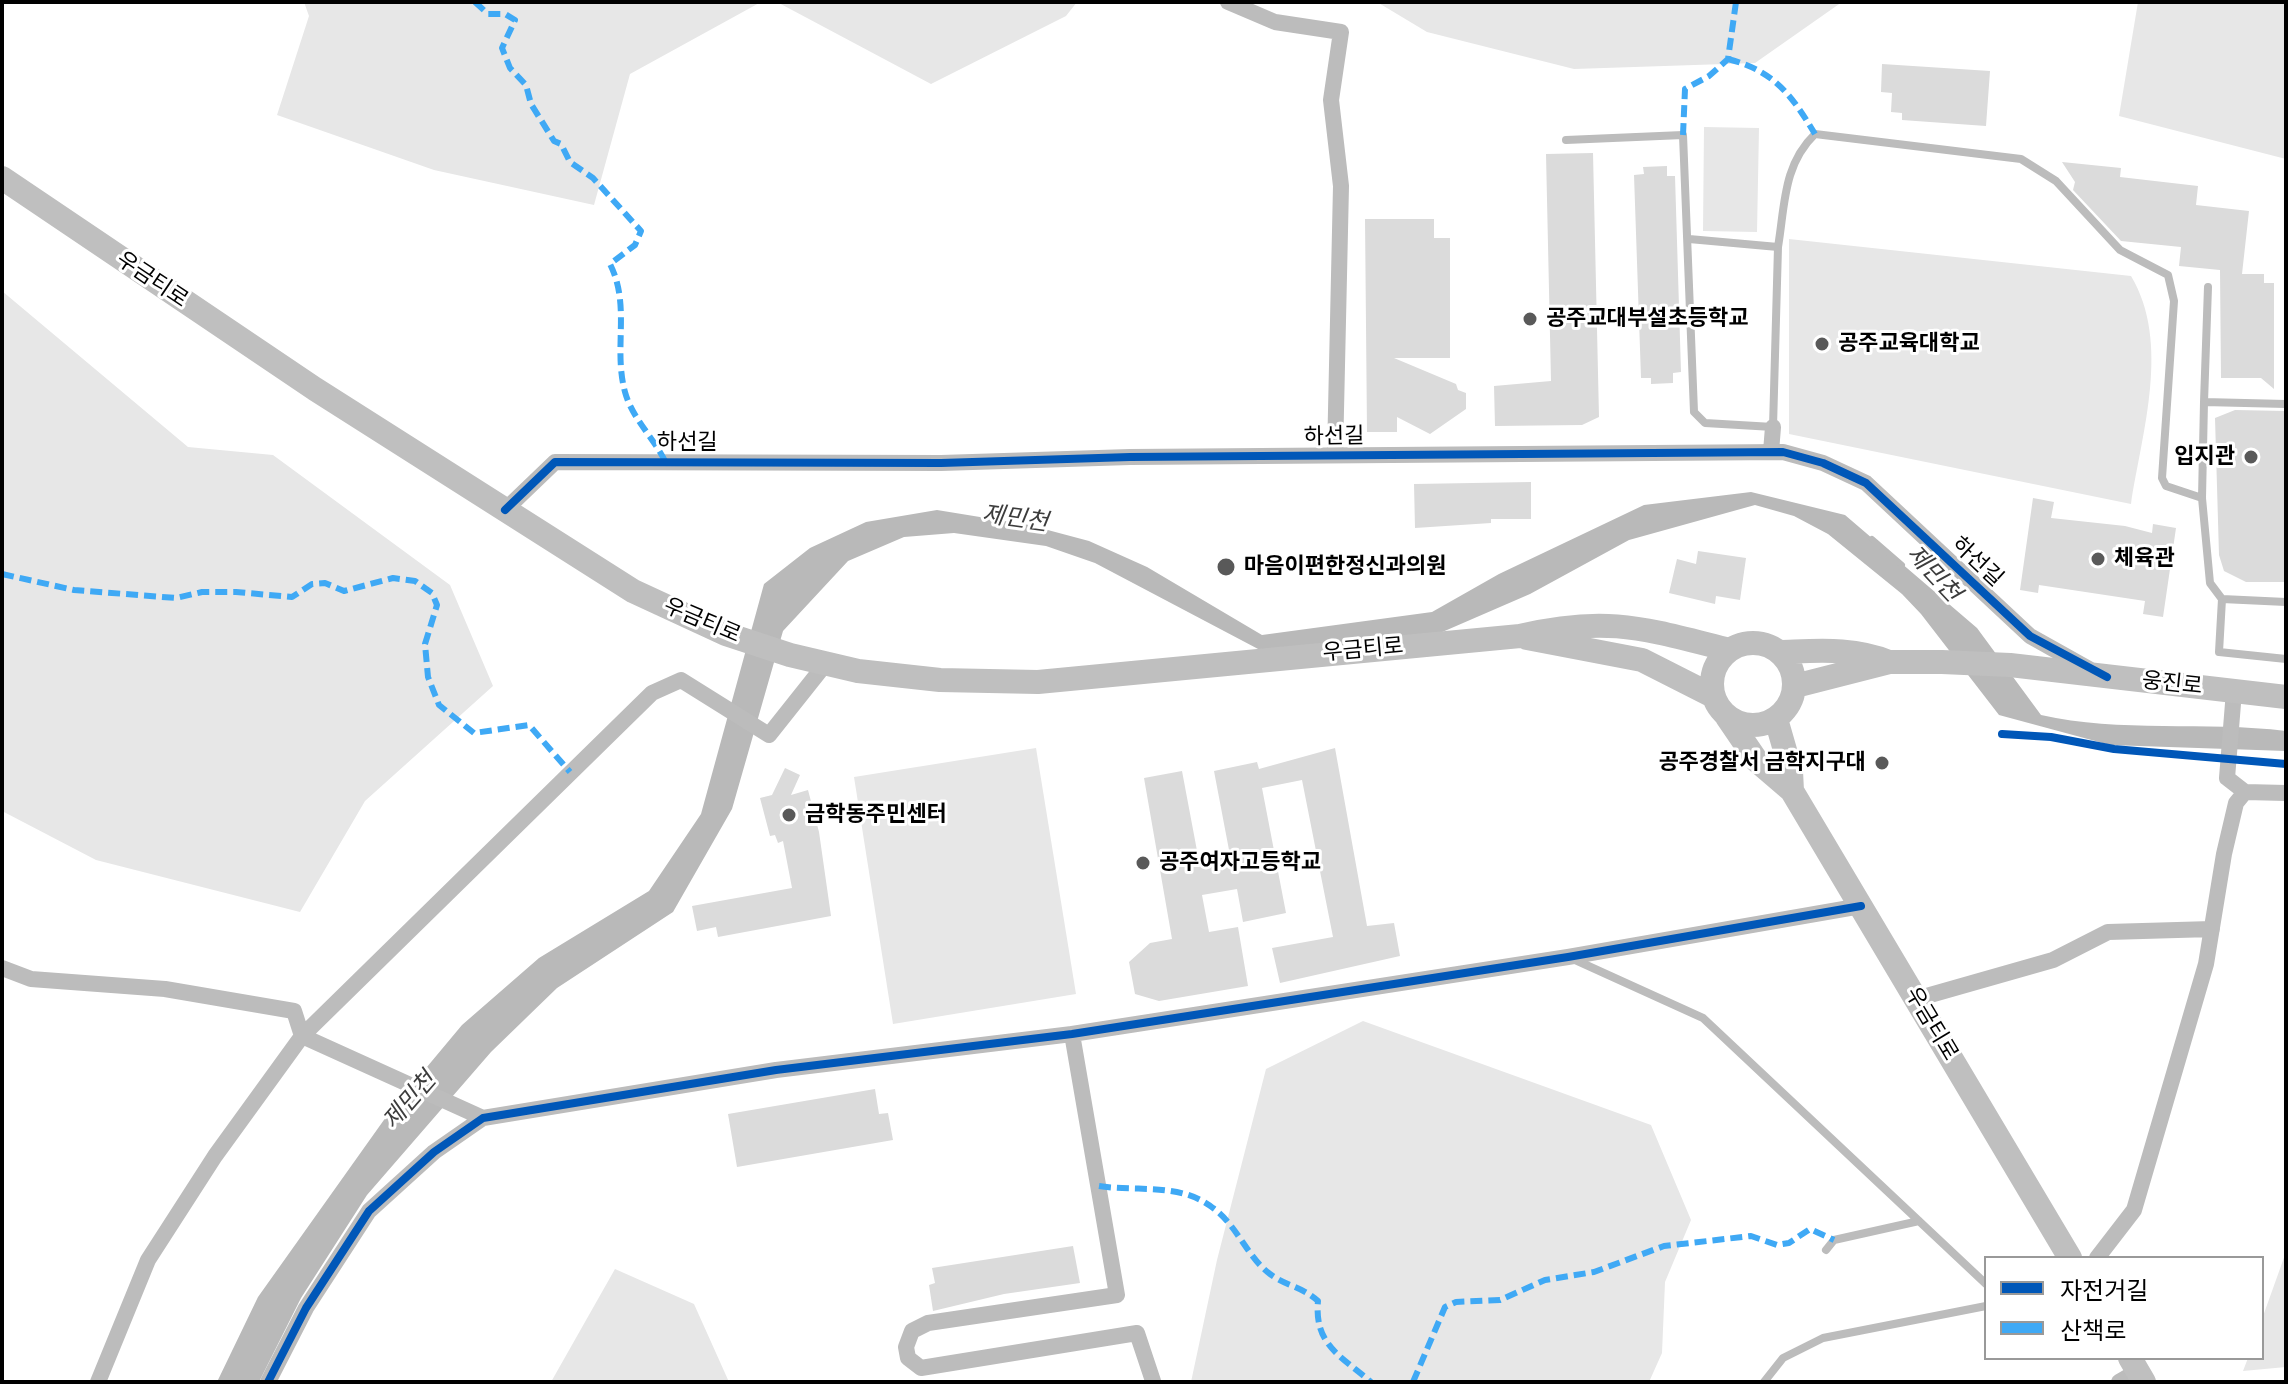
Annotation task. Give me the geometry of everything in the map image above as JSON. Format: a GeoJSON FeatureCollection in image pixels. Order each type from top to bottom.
{"type":"FeatureCollection","features":[{"type":"Feature","properties":{"kind":"main road","name":"우금티로"},"geometry":{"type":"LineString","coordinates":[[2,178],[315,389],[633,591],[726,634],[790,655],[858,671],[940,680],[1038,682],[1520,636],[1563,626],[1602,623],[1641,627],[1730,650]]}},
{"type":"Feature","properties":{"kind":"main road","name":"우금티로"},"geometry":{"type":"LineString","coordinates":[[1520,636],[1642,660],[1713,696]]}},
{"type":"Feature","properties":{"kind":"main road"},"geometry":{"type":"LineString","coordinates":[[1779,652],[1793,673],[1795,686],[1792,699],[1776,719],[1751,726],[1727,717],[1713,696],[1714,670],[1730,650],[1755,643],[1779,652],[1840,650],[1870,654],[1889,662]]}},
{"type":"Feature","properties":{"kind":"main road","name":"웅진로"},"geometry":{"type":"LineString","coordinates":[[1889,662],[2010,665],[2286,697]]}},
{"type":"Feature","properties":{"kind":"main road"},"geometry":{"type":"LineString","coordinates":[[1795,686],[1889,662]]}},
{"type":"Feature","properties":{"kind":"main road","name":"우금티로"},"geometry":{"type":"LineString","coordinates":[[1727,717],[1757,761],[1792,791],[2069,1256]]}},
{"type":"Feature","properties":{"kind":"main road","name":"우금티로"},"geometry":{"type":"LineString","coordinates":[[1776,719],[1791,771],[1792,791]]}},
{"type":"Feature","properties":{"kind":"street"},"geometry":{"type":"LineString","coordinates":[[1228,2],[1275,22],[1341,32],[1331,100],[1341,186],[1335,455]]}},
{"type":"Feature","properties":{"kind":"street"},"geometry":{"type":"LineString","coordinates":[[1771,452],[1773,427]]}},
{"type":"Feature","properties":{"kind":"street","name":"하선길"},"geometry":{"type":"LineString","coordinates":[[505,510],[555,462],[941,463],[1335,455],[1771,452],[1823,463],[1866,483],[2030,636],[2066,658],[2107,677]]}},
{"type":"Feature","properties":{"kind":"street"},"geometry":{"type":"LineString","coordinates":[[98,1382],[148,1260],[215,1156],[302,1036],[652,693],[681,680],[769,735],[827,662]]}},
{"type":"Feature","properties":{"kind":"street"},"geometry":{"type":"LineString","coordinates":[[2234,691],[2227,778],[2245,792],[2286,793]]}},
{"type":"Feature","properties":{"kind":"street"},"geometry":{"type":"LineString","coordinates":[[2099,1256],[2134,1210],[2206,964],[2236,803],[2245,792]]}},
{"type":"Feature","properties":{"kind":"street"},"geometry":{"type":"LineString","coordinates":[[268,1382],[306,1308],[369,1211],[434,1152],[483,1118],[776,1070],[1072,1034],[1568,957],[1861,906]]}},
{"type":"Feature","properties":{"kind":"street"},"geometry":{"type":"LineString","coordinates":[[1916,999],[2053,960],[2108,932],[2212,929]]}},
{"type":"Feature","properties":{"kind":"street"},"geometry":{"type":"LineString","coordinates":[[2,968],[31,979],[165,989],[294,1011],[302,1036],[483,1118]]}},
{"type":"Feature","properties":{"kind":"street"},"geometry":{"type":"LineString","coordinates":[[1072,1034],[1117,1295],[928,1323],[912,1331],[906,1347],[908,1358],[921,1368],[1137,1333],[1153,1381]]}},
{"type":"Feature","properties":{"kind":"lane"},"geometry":{"type":"LineString","coordinates":[[1566,140],[1683,135],[1694,412],[1705,423],[1773,427],[1778,247],[1792,164],[1798,151],[1815,134],[2021,159],[2056,181],[2120,250],[2168,275],[2174,301],[2162,478],[2166,486],[2202,498]]}},
{"type":"Feature","properties":{"kind":"lane"},"geometry":{"type":"LineString","coordinates":[[1689,239],[1778,247]]}},
{"type":"Feature","properties":{"kind":"lane"},"geometry":{"type":"LineString","coordinates":[[2208,287],[2202,498],[2210,583],[2222,599],[2219,652],[2286,659]]}},
{"type":"Feature","properties":{"kind":"lane"},"geometry":{"type":"LineString","coordinates":[[2204,402],[2286,404]]}},
{"type":"Feature","properties":{"kind":"lane"},"geometry":{"type":"LineString","coordinates":[[2222,599],[2286,602]]}},
{"type":"Feature","properties":{"kind":"lane"},"geometry":{"type":"LineString","coordinates":[[1568,957],[1703,1018],[1984,1282]]}},
{"type":"Feature","properties":{"kind":"lane"},"geometry":{"type":"LineString","coordinates":[[1826,1250],[1834,1240],[1919,1221]]}},
{"type":"Feature","properties":{"kind":"lane"},"geometry":{"type":"LineString","coordinates":[[1764,1382],[1783,1358],[1823,1338],[1984,1306]]}},
{"type":"Feature","properties":{"kind":"shaded area"},"geometry":{"type":"Polygon","coordinates":[[[304,2],[761,2],[630,74],[594,205],[434,170],[277,115],[309,16],[304,2]]]}},
{"type":"Feature","properties":{"kind":"shaded area"},"geometry":{"type":"Polygon","coordinates":[[[777,2],[1077,2],[1066,16],[931,84],[777,2]]]}},
{"type":"Feature","properties":{"kind":"shaded area"},"geometry":{"type":"Polygon","coordinates":[[[1377,2],[1842,2],[1755,63],[1574,69],[1427,32],[1377,2]]]}},
{"type":"Feature","properties":{"kind":"shaded area"},"geometry":{"type":"Polygon","coordinates":[[[2138,2],[2286,2],[2286,159],[2119,116],[2138,2]]]}},
{"type":"Feature","properties":{"kind":"shaded area"},"geometry":{"type":"Polygon","coordinates":[[[1704,127],[1759,128],[1757,232],[1703,231],[1704,127]]]}},
{"type":"Feature","properties":{"kind":"shaded area"},"geometry":{"type":"Polygon","coordinates":[[[1789,239],[2131,276],[2143,302],[2151,359],[2146,418],[2131,504],[1789,434],[1789,239]]]}},
{"type":"Feature","properties":{"kind":"shaded area"},"geometry":{"type":"Polygon","coordinates":[[[2,291],[188,447],[273,455],[450,585],[493,686],[365,801],[300,912],[96,860],[2,811],[2,291]]]}},
{"type":"Feature","properties":{"kind":"shaded area"},"geometry":{"type":"Polygon","coordinates":[[[1036,748],[1076,994],[893,1024],[854,777],[1036,748]]]}},
{"type":"Feature","properties":{"kind":"shaded area"},"geometry":{"type":"Polygon","coordinates":[[[1363,1021],[1651,1125],[1691,1220],[1665,1282],[1662,1353],[1649,1382],[1191,1382],[1217,1260],[1266,1069],[1363,1021]]]}},
{"type":"Feature","properties":{"kind":"shaded area"},"geometry":{"type":"Polygon","coordinates":[[[2286,1252],[2286,1367],[2243,1371],[2247,1360],[2264,1360],[2264,1313],[2286,1252]]]}},
{"type":"Feature","properties":{"kind":"shaded area"},"geometry":{"type":"Polygon","coordinates":[[[615,1269],[694,1304],[729,1382],[551,1382],[615,1269]]]}},
{"type":"Feature","properties":{"kind":"water","name":"제민천"},"geometry":{"type":"Polygon","coordinates":[[[1751,492],[1845,515],[1977,628],[2041,715],[2101,724],[2286,731],[2286,751],[2110,745],[1999,715],[1902,594],[1828,534],[1794,516],[1755,505],[1629,540],[1530,594],[1440,633],[1260,650],[1095,563],[1046,546],[954,533],[904,537],[848,561],[783,631],[732,809],[673,912],[557,988],[491,1052],[367,1195],[301,1298],[259,1382],[217,1382],[258,1297],[391,1110],[462,1025],[539,958],[649,891],[701,814],[764,584],[810,548],[866,522],[937,510],[1029,525],[1089,541],[1147,567],[1262,635],[1432,612],[1499,574],[1644,505],[1751,492]]]}},
{"type":"Feature","properties":{"kind":"building"},"geometry":{"type":"Polygon","coordinates":[[[1882,64],[1990,71],[1986,126],[1902,120],[1902,113],[1891,112],[1892,93],[1881,92],[1882,64]]]}},
{"type":"Feature","properties":{"kind":"building"},"geometry":{"type":"Polygon","coordinates":[[[1593,153],[1599,417],[1582,425],[1495,426],[1494,386],[1551,381],[1546,154],[1593,153]]]}},
{"type":"Feature","properties":{"kind":"building"},"geometry":{"type":"Polygon","coordinates":[[[2062,162],[2121,168],[2120,177],[2198,186],[2196,205],[2249,211],[2242,274],[2264,274],[2264,283],[2274,283],[2274,389],[2261,378],[2221,378],[2220,270],[2179,266],[2181,247],[2121,241],[2073,190],[2075,182],[2062,162]]]}},
{"type":"Feature","properties":{"kind":"building"},"geometry":{"type":"Polygon","coordinates":[[[1667,166],[1667,176],[1675,176],[1681,372],[1673,373],[1673,383],[1651,384],[1651,378],[1641,378],[1634,175],[1644,174],[1643,167],[1667,166]]]}},
{"type":"Feature","properties":{"kind":"building"},"geometry":{"type":"Polygon","coordinates":[[[1365,219],[1434,219],[1434,238],[1450,238],[1450,358],[1394,358],[1456,384],[1458,390],[1466,393],[1466,409],[1430,434],[1397,417],[1397,432],[1367,432],[1365,219]]]}},
{"type":"Feature","properties":{"kind":"building","name":"입지관"},"geometry":{"type":"Polygon","coordinates":[[[2235,410],[2286,411],[2286,582],[2246,582],[2224,571],[2219,555],[2215,418],[2235,410]]]}},
{"type":"Feature","properties":{"kind":"building"},"geometry":{"type":"Polygon","coordinates":[[[1531,482],[1531,519],[1491,519],[1491,523],[1415,528],[1414,484],[1531,482]]]}},
{"type":"Feature","properties":{"kind":"building","name":"체육관"},"geometry":{"type":"Polygon","coordinates":[[[2033,498],[2054,502],[2051,518],[2125,526],[2152,533],[2153,524],[2176,528],[2163,617],[2143,614],[2145,601],[2039,585],[2038,593],[2020,590],[2033,498]]]}},
{"type":"Feature","properties":{"kind":"building"},"geometry":{"type":"Polygon","coordinates":[[[1698,551],[1746,558],[1740,600],[1716,596],[1715,604],[1669,593],[1677,559],[1696,564],[1698,551]]]}},
{"type":"Feature","properties":{"kind":"building"},"geometry":{"type":"Polygon","coordinates":[[[1335,748],[1367,926],[1394,923],[1400,956],[1280,983],[1272,948],[1333,937],[1302,780],[1262,788],[1286,913],[1243,922],[1237,889],[1202,895],[1209,932],[1238,927],[1248,986],[1159,1001],[1135,994],[1129,962],[1150,943],[1172,939],[1144,778],[1182,771],[1198,856],[1229,850],[1214,771],[1257,762],[1259,769],[1335,748]]]}},
{"type":"Feature","properties":{"kind":"building"},"geometry":{"type":"Polygon","coordinates":[[[785,768],[800,775],[791,795],[808,790],[819,832],[831,916],[718,937],[716,927],[697,931],[692,906],[792,888],[783,841],[778,843],[775,835],[770,836],[760,798],[772,795],[785,768]]]}},
{"type":"Feature","properties":{"kind":"building"},"geometry":{"type":"Polygon","coordinates":[[[875,1089],[879,1114],[888,1113],[893,1140],[737,1167],[728,1114],[875,1089]]]}},
{"type":"Feature","properties":{"kind":"building"},"geometry":{"type":"Polygon","coordinates":[[[1073,1246],[1080,1283],[1004,1294],[933,1311],[929,1285],[935,1283],[932,1268],[1073,1246]]]}},
{"type":"Feature","properties":{"kind":"waterway","name":"제민천"},"geometry":{"type":"LineString","coordinates":[[1872,539],[1902,565]]}},
{"type":"Feature","properties":{"kind":"marked path"},"geometry":{"type":"LineString","coordinates":[[475,2],[488,14],[505,14],[515,20],[502,48],[510,68],[526,85],[531,104],[554,141],[561,144],[570,162],[593,178],[641,231],[635,245],[610,264],[620,296],[625,392],[665,461]]}},
{"type":"Feature","properties":{"kind":"marked path"},"geometry":{"type":"LineString","coordinates":[[1683,135],[1685,89],[1709,76],[1728,59],[1736,2]]}},
{"type":"Feature","properties":{"kind":"marked path"},"geometry":{"type":"LineString","coordinates":[[1728,59],[1758,70],[1780,86],[1815,134]]}},
{"type":"Feature","properties":{"kind":"marked path"},"geometry":{"type":"LineString","coordinates":[[2,574],[74,590],[176,598],[202,592],[292,597],[312,584],[325,583],[344,591],[393,578],[415,581],[432,593],[437,605],[425,644],[428,677],[439,705],[474,733],[529,725],[570,772]]}},
{"type":"Feature","properties":{"kind":"marked path"},"geometry":{"type":"LineString","coordinates":[[1099,1186],[1172,1191],[1187,1194],[1213,1208],[1229,1223],[1262,1267],[1318,1301],[1320,1329],[1325,1339],[1340,1357],[1371,1382]]}},
{"type":"Feature","properties":{"kind":"marked path"},"geometry":{"type":"LineString","coordinates":[[1413,1382],[1445,1307],[1456,1302],[1500,1300],[1545,1280],[1594,1272],[1664,1246],[1751,1236],[1777,1245],[1789,1243],[1810,1229],[1834,1240]]}},
{"type":"Feature","properties":{"kind":"cycle path"},"geometry":{"type":"LineString","coordinates":[[505,510],[555,462],[941,463],[1130,457],[1783,452],[1823,463],[1866,483],[2030,636],[2107,677]]}},
{"type":"Feature","properties":{"kind":"cycle path"},"geometry":{"type":"LineString","coordinates":[[2002,734],[2051,737],[2114,749],[2286,764]]}},
{"type":"Feature","properties":{"kind":"cycle path"},"geometry":{"type":"LineString","coordinates":[[268,1382],[306,1308],[369,1211],[434,1152],[483,1118],[776,1070],[1072,1034],[1568,957],[1861,906]]}},
{"type":"Feature","properties":{"kind":"place","name":"공주교대부설초등학교"},"geometry":{"type":"Point","coordinates":[1530,319]}},
{"type":"Feature","properties":{"kind":"place","name":"공주교육대학교"},"geometry":{"type":"Point","coordinates":[1822,344]}},
{"type":"Feature","properties":{"kind":"place","name":"입지관"},"geometry":{"type":"Point","coordinates":[2251,457]}},
{"type":"Feature","properties":{"kind":"place","name":"체육관"},"geometry":{"type":"Point","coordinates":[2098,559]}},
{"type":"Feature","properties":{"kind":"place","name":"마음이편한정신과의원"},"geometry":{"type":"Point","coordinates":[1226,567]}},
{"type":"Feature","properties":{"kind":"place","name":"공주경찰서 금학지구대"},"geometry":{"type":"Point","coordinates":[1882,763]}},
{"type":"Feature","properties":{"kind":"place","name":"금학동주민센터"},"geometry":{"type":"Point","coordinates":[789,815]}},
{"type":"Feature","properties":{"kind":"place","name":"공주여자고등학교"},"geometry":{"type":"Point","coordinates":[1143,863]}}]}
